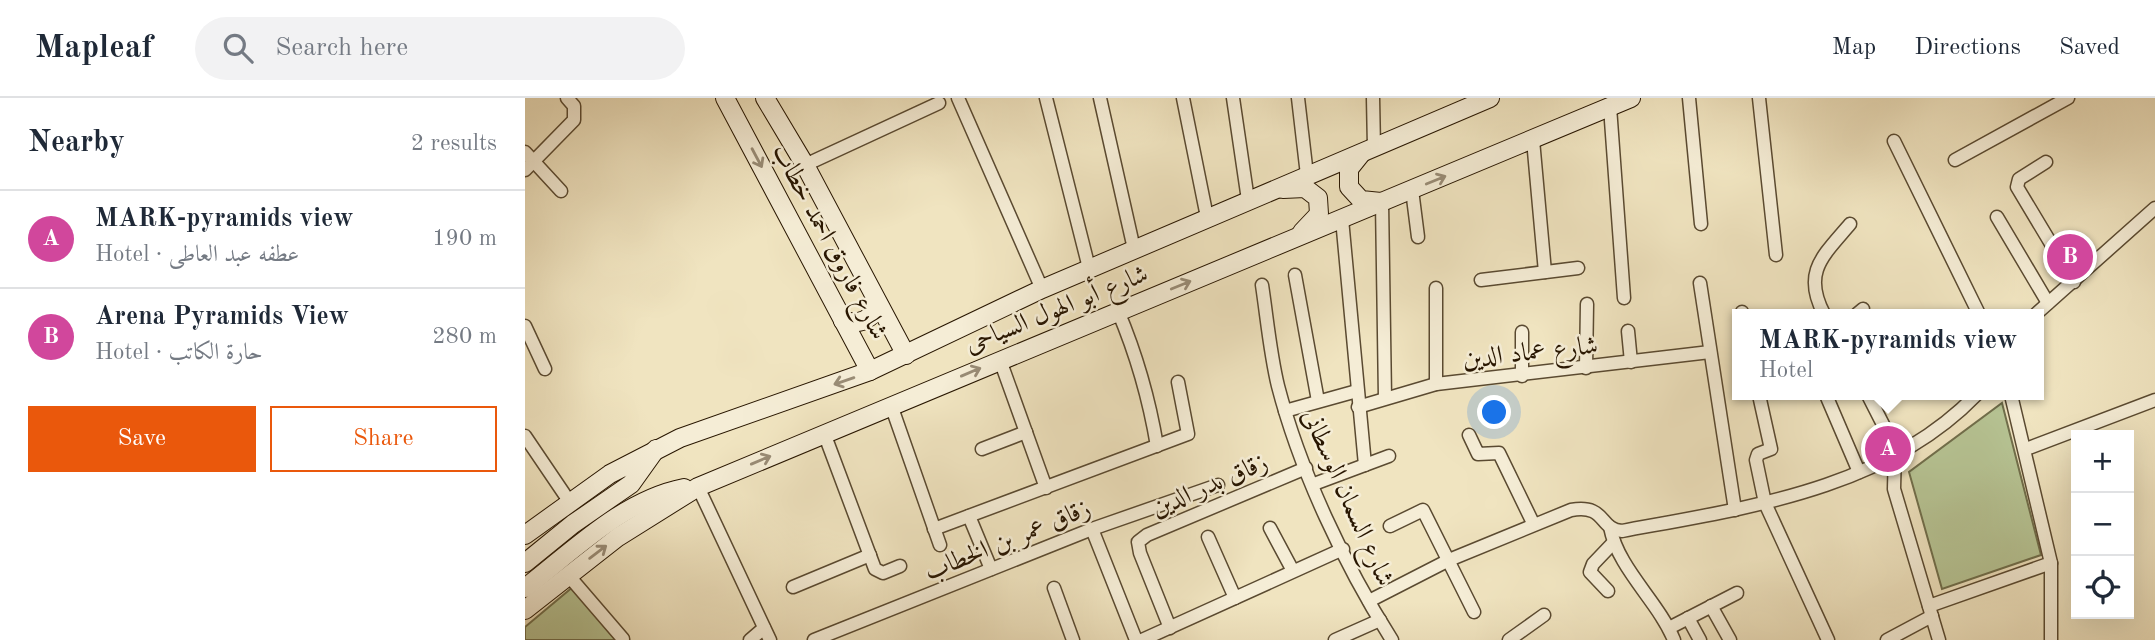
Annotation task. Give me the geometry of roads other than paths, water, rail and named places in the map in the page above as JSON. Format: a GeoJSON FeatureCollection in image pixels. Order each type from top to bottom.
{"type":"FeatureCollection","features":[{"type":"Feature","properties":{"kind":"main road","name":"شارع فاروق احمد خطاب"},"geometry":{"type":"LineString","coordinates":[[725,98],[870,371]]}},
{"type":"Feature","properties":{"kind":"main road","name":"شارع فاروق احمد خطاب"},"geometry":{"type":"LineString","coordinates":[[765,98],[805,165],[906,355]]}},
{"type":"Feature","properties":{"kind":"main road","name":"شارع أبو الهول السياحى"},"geometry":{"type":"LineString","coordinates":[[525,535],[569,500],[656,449],[870,371],[1134,248],[1490,98]]}},
{"type":"Feature","properties":{"kind":"main road","name":"شارع أبو الهول السياحى"},"geometry":{"type":"LineString","coordinates":[[525,610],[644,519],[698,487],[1631,98]]}},
{"type":"Feature","properties":{"kind":"main road"},"geometry":{"type":"LineString","coordinates":[[1369,150],[1349,169],[1349,187],[1361,200],[1382,202]]}},
{"type":"Feature","properties":{"kind":"main road"},"geometry":{"type":"LineString","coordinates":[[1274,189],[1305,188],[1318,198],[1319,214],[1315,221],[1294,239]]}},
{"type":"Feature","properties":{"kind":"main road"},"geometry":{"type":"LineString","coordinates":[[843,321],[861,322],[875,312],[878,304]]}},
{"type":"Feature","properties":{"kind":"main road"},"geometry":{"type":"LineString","coordinates":[[525,563],[573,524],[631,484],[656,449]]}},
{"type":"Feature","properties":{"kind":"main road"},"geometry":{"type":"LineString","coordinates":[[525,588],[597,531],[635,506],[670,491],[698,487]]}},
{"type":"Feature","properties":{"kind":"street"},"geometry":{"type":"LineString","coordinates":[[561,191],[528,161],[569,125],[575,113],[567,98]]}},
{"type":"Feature","properties":{"kind":"street"},"geometry":{"type":"LineString","coordinates":[[958,98],[1042,289]]}},
{"type":"Feature","properties":{"kind":"street"},"geometry":{"type":"LineString","coordinates":[[1046,98],[1089,268]]}},
{"type":"Feature","properties":{"kind":"street"},"geometry":{"type":"LineString","coordinates":[[1100,98],[1134,248]]}},
{"type":"Feature","properties":{"kind":"street"},"geometry":{"type":"LineString","coordinates":[[1183,98],[1207,217]]}},
{"type":"Feature","properties":{"kind":"street"},"geometry":{"type":"LineString","coordinates":[[1233,98],[1248,200]]}},
{"type":"Feature","properties":{"kind":"street"},"geometry":{"type":"LineString","coordinates":[[1298,98],[1307,175]]}},
{"type":"Feature","properties":{"kind":"street"},"geometry":{"type":"LineString","coordinates":[[1369,150],[1373,98]]}},
{"type":"Feature","properties":{"kind":"street"},"geometry":{"type":"LineString","coordinates":[[1689,98],[1701,224]]}},
{"type":"Feature","properties":{"kind":"street"},"geometry":{"type":"LineString","coordinates":[[1759,98],[1776,255]]}},
{"type":"Feature","properties":{"kind":"street"},"geometry":{"type":"LineString","coordinates":[[1955,160],[2068,98]]}},
{"type":"Feature","properties":{"kind":"street"},"geometry":{"type":"LineString","coordinates":[[805,165],[939,103]]}},
{"type":"Feature","properties":{"kind":"street"},"geometry":{"type":"LineString","coordinates":[[1610,107],[1624,298]]}},
{"type":"Feature","properties":{"kind":"street"},"geometry":{"type":"LineString","coordinates":[[1533,140],[1545,272]]}},
{"type":"Feature","properties":{"kind":"street"},"geometry":{"type":"LineString","coordinates":[[1894,141],[1977,309]]}},
{"type":"Feature","properties":{"kind":"street"},"geometry":{"type":"LineString","coordinates":[[2046,162],[2019,179],[2017,187],[2074,282]]}},
{"type":"Feature","properties":{"kind":"street"},"geometry":{"type":"LineString","coordinates":[[1412,190],[1418,237]]}},
{"type":"Feature","properties":{"kind":"street"},"geometry":{"type":"LineString","coordinates":[[1382,202],[1385,398]]}},
{"type":"Feature","properties":{"kind":"street"},"geometry":{"type":"LineString","coordinates":[[2041,309],[2155,208]]}},
{"type":"Feature","properties":{"kind":"street"},"geometry":{"type":"LineString","coordinates":[[1997,217],[2048,303]]}},
{"type":"Feature","properties":{"kind":"street"},"geometry":{"type":"LineString","coordinates":[[1342,219],[1365,465]]}},
{"type":"Feature","properties":{"kind":"street"},"geometry":{"type":"LineString","coordinates":[[1822,309],[1815,293],[1816,269],[1850,224]]}},
{"type":"Feature","properties":{"kind":"street"},"geometry":{"type":"LineString","coordinates":[[1481,280],[1578,268]]}},
{"type":"Feature","properties":{"kind":"street"},"geometry":{"type":"LineString","coordinates":[[1295,275],[1318,401]]}},
{"type":"Feature","properties":{"kind":"street"},"geometry":{"type":"LineString","coordinates":[[1700,283],[1735,510]]}},
{"type":"Feature","properties":{"kind":"street","name":"شارع السمان الوسطانى"},"geometry":{"type":"LineString","coordinates":[[1262,285],[1274,363],[1286,411],[1306,468],[1343,549],[1392,640]]}},
{"type":"Feature","properties":{"kind":"street"},"geometry":{"type":"LineString","coordinates":[[1436,288],[1436,384]]}},
{"type":"Feature","properties":{"kind":"street"},"geometry":{"type":"LineString","coordinates":[[1586,368],[1587,304]]}},
{"type":"Feature","properties":{"kind":"street"},"geometry":{"type":"LineString","coordinates":[[1118,311],[1136,354],[1149,400],[1157,446]]}},
{"type":"Feature","properties":{"kind":"street"},"geometry":{"type":"LineString","coordinates":[[525,326],[545,369]]}},
{"type":"Feature","properties":{"kind":"street"},"geometry":{"type":"LineString","coordinates":[[1628,331],[1631,362]]}},
{"type":"Feature","properties":{"kind":"street"},"geometry":{"type":"LineString","coordinates":[[1522,332],[1522,376]]}},
{"type":"Feature","properties":{"kind":"street","name":"شارع عماد الدين"},"geometry":{"type":"LineString","coordinates":[[1358,407],[1436,384],[1710,352]]}},
{"type":"Feature","properties":{"kind":"street"},"geometry":{"type":"LineString","coordinates":[[1000,360],[1046,488]]}},
{"type":"Feature","properties":{"kind":"street"},"geometry":{"type":"LineString","coordinates":[[934,528],[1189,433],[1178,382]]}},
{"type":"Feature","properties":{"kind":"street"},"geometry":{"type":"LineString","coordinates":[[1286,411],[1357,391]]}},
{"type":"Feature","properties":{"kind":"street"},"geometry":{"type":"LineString","coordinates":[[1760,400],[1771,449],[1758,454],[1756,460],[1765,503],[1828,640]]}},
{"type":"Feature","properties":{"kind":"street"},"geometry":{"type":"LineString","coordinates":[[1828,400],[1859,472]]}},
{"type":"Feature","properties":{"kind":"street"},"geometry":{"type":"LineString","coordinates":[[1871,400],[1893,442],[1896,454],[1894,489],[1939,640]]}},
{"type":"Feature","properties":{"kind":"street"},"geometry":{"type":"LineString","coordinates":[[1369,601],[1448,560],[1533,523],[1585,508],[1594,510],[1610,527],[1622,531],[1765,503],[1859,472],[1896,454],[1934,429],[1970,400]]}},
{"type":"Feature","properties":{"kind":"street"},"geometry":{"type":"LineString","coordinates":[[2012,400],[2051,563],[2051,640]]}},
{"type":"Feature","properties":{"kind":"street"},"geometry":{"type":"LineString","coordinates":[[2026,449],[2155,401]]}},
{"type":"Feature","properties":{"kind":"street"},"geometry":{"type":"LineString","coordinates":[[891,405],[940,545]]}},
{"type":"Feature","properties":{"kind":"street"},"geometry":{"type":"LineString","coordinates":[[982,449],[1026,432]]}},
{"type":"Feature","properties":{"kind":"street"},"geometry":{"type":"LineString","coordinates":[[824,433],[870,555],[879,572],[900,566]]}},
{"type":"Feature","properties":{"kind":"street"},"geometry":{"type":"LineString","coordinates":[[1469,435],[1478,454],[1499,453],[1533,523]]}},
{"type":"Feature","properties":{"kind":"street"},"geometry":{"type":"LineString","coordinates":[[525,436],[569,500]]}},
{"type":"Feature","properties":{"kind":"street"},"geometry":{"type":"LineString","coordinates":[[1314,484],[1389,456]]}},
{"type":"Feature","properties":{"kind":"street","name":"زقاق بدر الدين"},"geometry":{"type":"LineString","coordinates":[[1170,628],[1138,542],[1147,535],[1306,468]]}},
{"type":"Feature","properties":{"kind":"street","name":"زقاق عمر بن الخطاب"},"geometry":{"type":"LineString","coordinates":[[814,640],[1092,529],[1207,486],[1218,485]]}},
{"type":"Feature","properties":{"kind":"street"},"geometry":{"type":"LineString","coordinates":[[698,487],[767,634],[750,640]]}},
{"type":"Feature","properties":{"kind":"street"},"geometry":{"type":"LineString","coordinates":[[1390,526],[1422,510],[1474,612]]}},
{"type":"Feature","properties":{"kind":"street"},"geometry":{"type":"LineString","coordinates":[[969,516],[991,569]]}},
{"type":"Feature","properties":{"kind":"street"},"geometry":{"type":"LineString","coordinates":[[1610,527],[1614,542],[1671,634],[1688,618],[1737,593]]}},
{"type":"Feature","properties":{"kind":"street"},"geometry":{"type":"LineString","coordinates":[[1270,528],[1293,571]]}},
{"type":"Feature","properties":{"kind":"street"},"geometry":{"type":"LineString","coordinates":[[1092,529],[1136,640]]}},
{"type":"Feature","properties":{"kind":"street"},"geometry":{"type":"LineString","coordinates":[[1207,537],[1235,598]]}},
{"type":"Feature","properties":{"kind":"street"},"geometry":{"type":"LineString","coordinates":[[1608,591],[1591,576],[1590,567],[1614,542]]}},
{"type":"Feature","properties":{"kind":"street"},"geometry":{"type":"LineString","coordinates":[[1142,640],[1343,549]]}},
{"type":"Feature","properties":{"kind":"street"},"geometry":{"type":"LineString","coordinates":[[793,587],[870,555]]}},
{"type":"Feature","properties":{"kind":"street"},"geometry":{"type":"LineString","coordinates":[[1888,640],[1931,611],[2051,563]]}},
{"type":"Feature","properties":{"kind":"street"},"geometry":{"type":"LineString","coordinates":[[568,575],[622,639]]}},
{"type":"Feature","properties":{"kind":"street"},"geometry":{"type":"LineString","coordinates":[[1054,588],[1073,640]]}},
{"type":"Feature","properties":{"kind":"street"},"geometry":{"type":"LineString","coordinates":[[1711,606],[1730,640]]}},
{"type":"Feature","properties":{"kind":"street"},"geometry":{"type":"LineString","coordinates":[[1509,640],[1545,615]]}},
{"type":"Feature","properties":{"kind":"street"},"geometry":{"type":"LineString","coordinates":[[1688,618],[1700,640]]}},
{"type":"Feature","properties":{"kind":"street"},"geometry":{"type":"LineString","coordinates":[[1335,640],[1380,620]]}},
{"type":"Feature","properties":{"kind":"place","name":"Arena Pyramids View"},"geometry":{"type":"Point","coordinates":[2070,257]}},
{"type":"Feature","properties":{"kind":"place","name":"MARK-pyramids view"},"geometry":{"type":"Point","coordinates":[1888,449]}}]}
